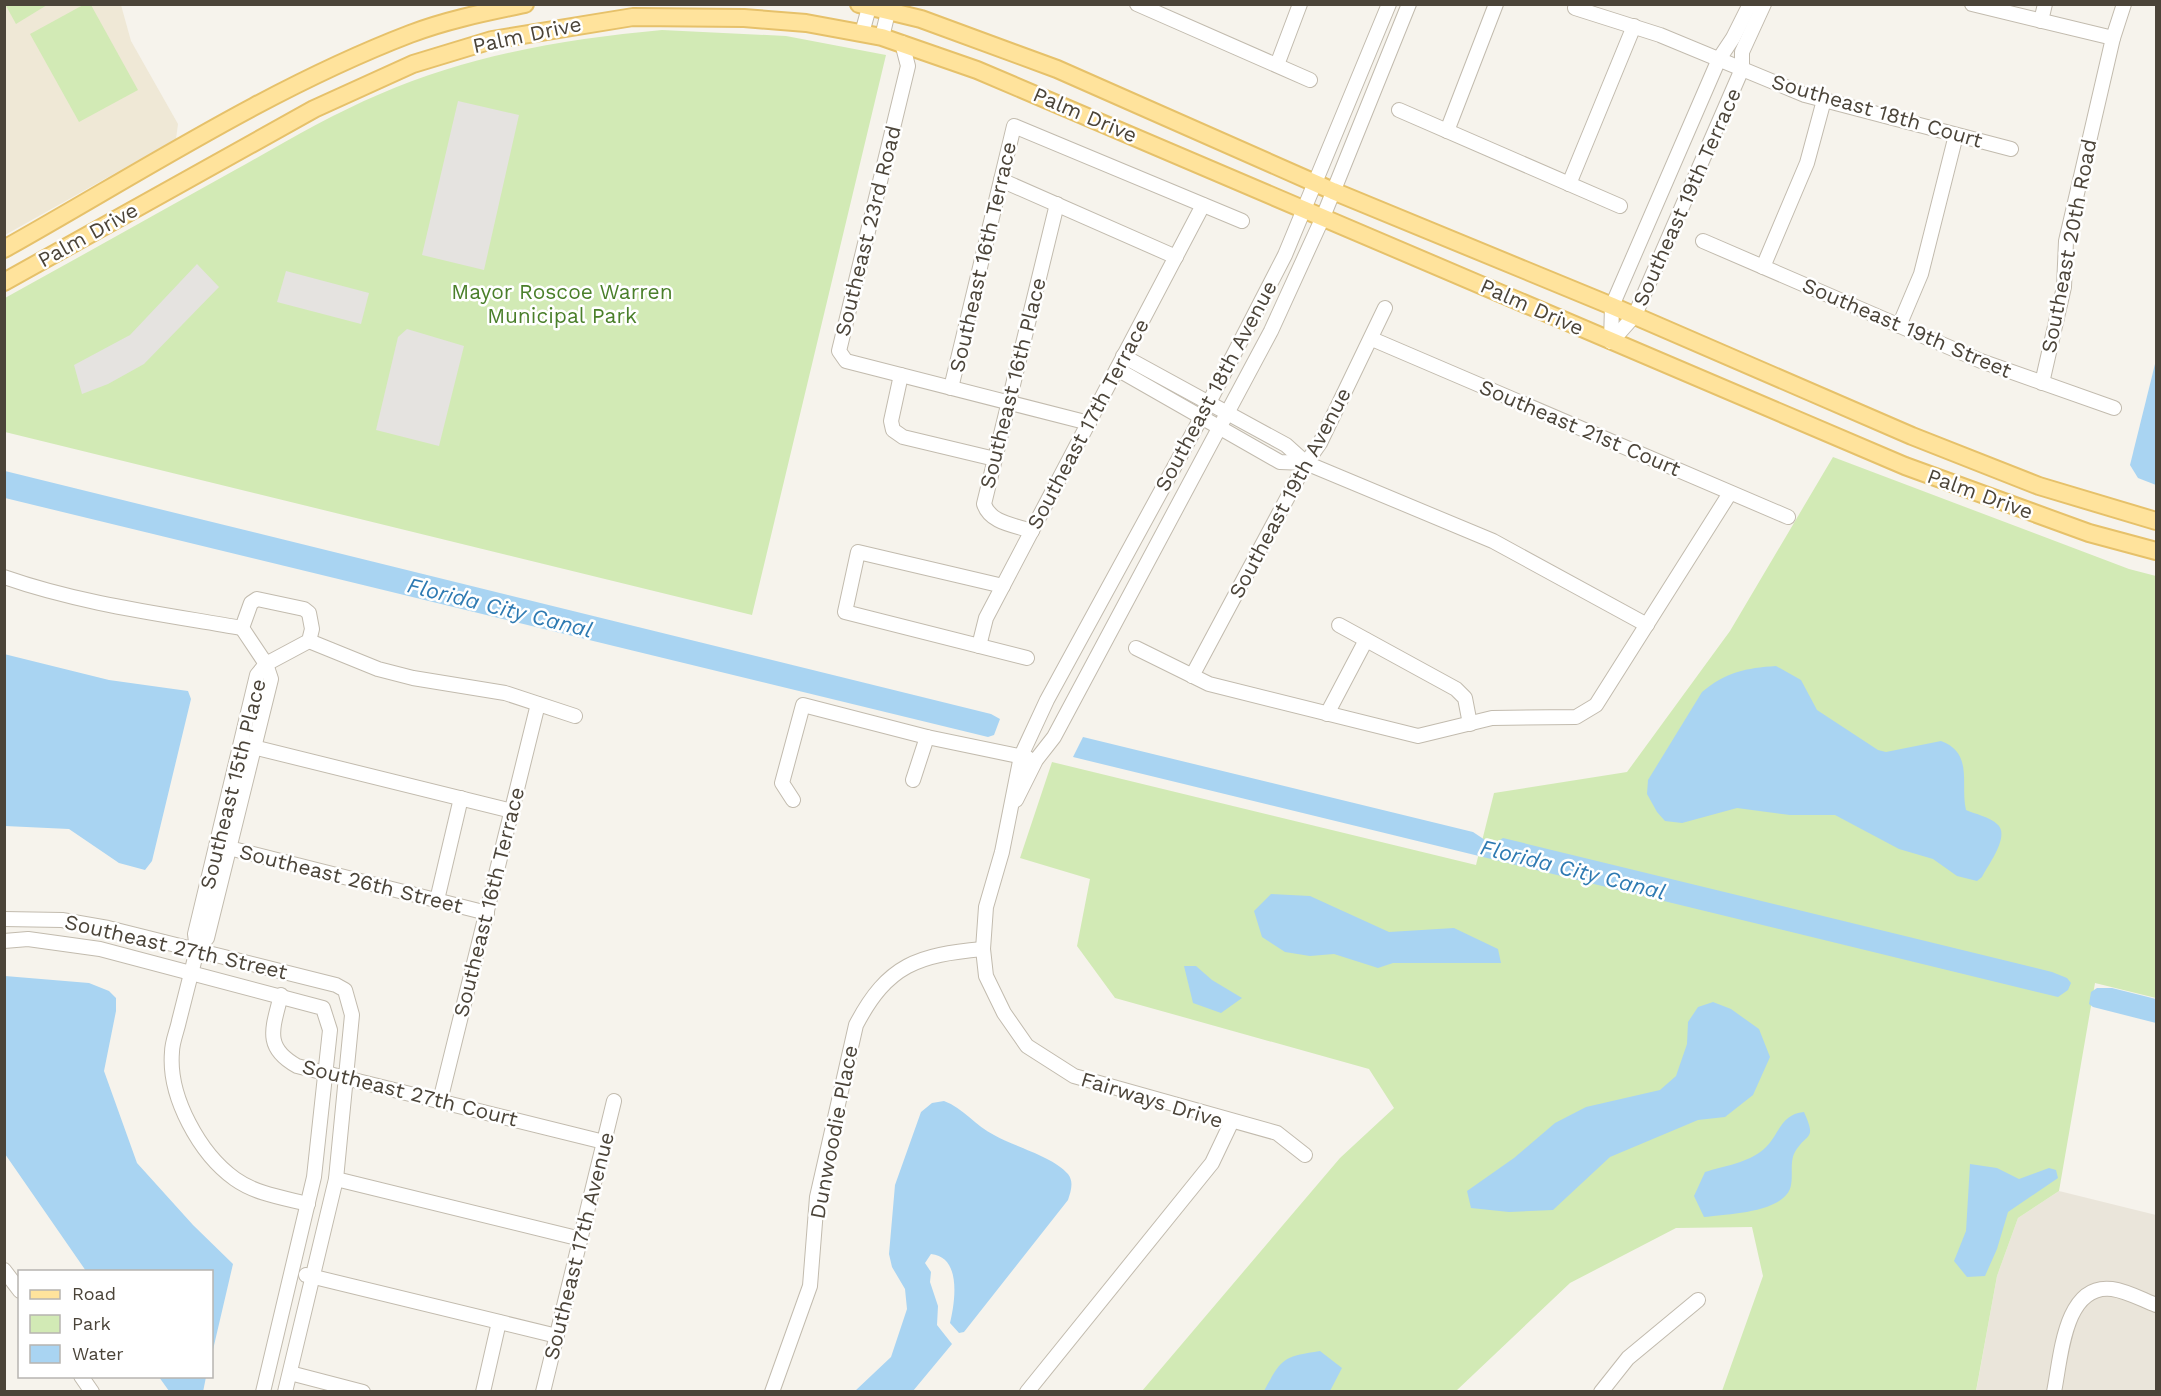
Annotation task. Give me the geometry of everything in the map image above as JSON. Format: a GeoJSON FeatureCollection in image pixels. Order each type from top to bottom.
{"type":"FeatureCollection","features":[{"type":"Feature","properties":{"kind":"main road","name":"Palm Drive"},"geometry":{"type":"LineString","coordinates":[[4,249],[298,85],[411,33],[525,4]]}},
{"type":"Feature","properties":{"kind":"main road","name":"Palm Drive"},"geometry":{"type":"LineString","coordinates":[[866,5],[889,7],[1057,69],[1333,191],[1635,315],[1911,436],[2038,486],[2157,521]]}},
{"type":"Feature","properties":{"kind":"main road","name":"Palm Drive"},"geometry":{"type":"LineString","coordinates":[[4,282],[314,109],[413,64],[492,40],[633,17],[744,18],[806,23],[882,36],[1047,98],[1611,342],[1905,466],[2089,533],[2157,551]]}},
{"type":"Feature","properties":{"kind":"street"},"geometry":{"type":"LineString","coordinates":[[1137,4],[1310,80]]}},
{"type":"Feature","properties":{"kind":"street"},"geometry":{"type":"LineString","coordinates":[[1277,65],[1300,4]]}},
{"type":"Feature","properties":{"kind":"street","name":"Southeast 18th Avenue"},"geometry":{"type":"LineString","coordinates":[[1021,756],[1047,700],[1209,403],[1306,209],[1374,36],[1389,4]]}},
{"type":"Feature","properties":{"kind":"street","name":"Southeast 18th Avenue"},"geometry":{"type":"LineString","coordinates":[[1036,760],[1054,738],[1271,331],[1323,217],[1409,4]]}},
{"type":"Feature","properties":{"kind":"street"},"geometry":{"type":"LineString","coordinates":[[1447,131],[1496,4]]}},
{"type":"Feature","properties":{"kind":"street","name":"Southeast 19th Terrace"},"geometry":{"type":"LineString","coordinates":[[1611,342],[1612,306],[1719,59],[1733,38],[1750,4]]}},
{"type":"Feature","properties":{"kind":"street","name":"Southeast 19th Terrace"},"geometry":{"type":"LineString","coordinates":[[1611,342],[1635,315],[1742,69],[1742,52],[1764,4]]}},
{"type":"Feature","properties":{"kind":"street"},"geometry":{"type":"LineString","coordinates":[[1972,4],[2113,38]]}},
{"type":"Feature","properties":{"kind":"street"},"geometry":{"type":"LineString","coordinates":[[2041,21],[2045,4]]}},
{"type":"Feature","properties":{"kind":"street","name":"Southeast 20th Road"},"geometry":{"type":"LineString","coordinates":[[2042,383],[2064,287],[2066,241],[2113,38],[2124,4]]}},
{"type":"Feature","properties":{"kind":"street"},"geometry":{"type":"LineString","coordinates":[[862,33],[866,5]]}},
{"type":"Feature","properties":{"kind":"street"},"geometry":{"type":"LineString","coordinates":[[882,36],[889,7]]}},
{"type":"Feature","properties":{"kind":"street","name":"Southeast 18th Court"},"geometry":{"type":"LineString","coordinates":[[1575,8],[1634,26],[1824,100],[2011,149]]}},
{"type":"Feature","properties":{"kind":"street"},"geometry":{"type":"LineString","coordinates":[[1569,184],[1634,26]]}},
{"type":"Feature","properties":{"kind":"street","name":"Southeast 23rd Road"},"geometry":{"type":"LineString","coordinates":[[902,43],[908,66],[839,351],[846,361],[1089,423]]}},
{"type":"Feature","properties":{"kind":"street"},"geometry":{"type":"LineString","coordinates":[[908,66],[925,51]]}},
{"type":"Feature","properties":{"kind":"street"},"geometry":{"type":"LineString","coordinates":[[1705,91],[1728,102]]}},
{"type":"Feature","properties":{"kind":"street"},"geometry":{"type":"LineString","coordinates":[[1763,267],[1807,163],[1824,100]]}},
{"type":"Feature","properties":{"kind":"street"},"geometry":{"type":"LineString","coordinates":[[1400,110],[1620,206]]}},
{"type":"Feature","properties":{"kind":"street","name":"Southeast 16th Terrace"},"geometry":{"type":"LineString","coordinates":[[951,388],[1014,126],[1203,205]]}},
{"type":"Feature","properties":{"kind":"street"},"geometry":{"type":"LineString","coordinates":[[1899,326],[1921,274],[1956,135]]}},
{"type":"Feature","properties":{"kind":"street"},"geometry":{"type":"LineString","coordinates":[[1001,180],[1176,257]]}},
{"type":"Feature","properties":{"kind":"street","name":"Southeast 16th Place"},"geometry":{"type":"LineString","coordinates":[[1032,531],[994,519],[987,513],[984,504],[1057,204]]}},
{"type":"Feature","properties":{"kind":"street"},"geometry":{"type":"LineString","coordinates":[[1203,205],[1242,221]]}},
{"type":"Feature","properties":{"kind":"street","name":"Southeast 17th Terrace"},"geometry":{"type":"LineString","coordinates":[[979,646],[986,618],[1203,205]]}},
{"type":"Feature","properties":{"kind":"street","name":"Southeast 19th Street"},"geometry":{"type":"LineString","coordinates":[[1703,241],[1899,326],[2042,383],[2114,408]]}},
{"type":"Feature","properties":{"kind":"street","name":"Southeast 19th Avenue"},"geometry":{"type":"LineString","coordinates":[[1192,676],[1306,463],[1320,443],[1385,309]]}},
{"type":"Feature","properties":{"kind":"street","name":"Southeast 21st Court"},"geometry":{"type":"LineString","coordinates":[[1372,339],[1788,517]]}},
{"type":"Feature","properties":{"kind":"street"},"geometry":{"type":"LineString","coordinates":[[1123,356],[1286,445],[1306,463],[1493,541],[1647,624]]}},
{"type":"Feature","properties":{"kind":"street"},"geometry":{"type":"LineString","coordinates":[[1117,369],[1280,462],[1306,463]]}},
{"type":"Feature","properties":{"kind":"street"},"geometry":{"type":"LineString","coordinates":[[902,375],[891,421],[893,430],[903,436],[995,459]]}},
{"type":"Feature","properties":{"kind":"street"},"geometry":{"type":"LineString","coordinates":[[1136,648],[1209,684],[1418,736],[1492,718],[1576,717],[1596,705],[1730,493]]}},
{"type":"Feature","properties":{"kind":"street"},"geometry":{"type":"LineString","coordinates":[[1003,586],[858,552],[845,612],[1027,658]]}},
{"type":"Feature","properties":{"kind":"street"},"geometry":{"type":"LineString","coordinates":[[4,577],[98,603],[242,628],[266,664],[309,641],[312,629],[309,613],[258,599],[251,603],[242,628]]}},
{"type":"Feature","properties":{"kind":"street"},"geometry":{"type":"LineString","coordinates":[[1339,625],[1456,689],[1464,698],[1470,724]]}},
{"type":"Feature","properties":{"kind":"street"},"geometry":{"type":"LineString","coordinates":[[1327,714],[1366,640]]}},
{"type":"Feature","properties":{"kind":"street"},"geometry":{"type":"LineString","coordinates":[[309,641],[378,669],[413,678],[505,693],[575,716]]}},
{"type":"Feature","properties":{"kind":"street","name":"Southeast 15th Place"},"geometry":{"type":"LineString","coordinates":[[197,950],[207,938],[223,847],[247,745],[271,679],[266,664]]}},
{"type":"Feature","properties":{"kind":"street","name":"Southeast 16th Terrace"},"geometry":{"type":"LineString","coordinates":[[440,1101],[538,704]]}},
{"type":"Feature","properties":{"kind":"street"},"geometry":{"type":"LineString","coordinates":[[793,800],[782,783],[803,705],[927,737],[1036,760]]}},
{"type":"Feature","properties":{"kind":"street"},"geometry":{"type":"LineString","coordinates":[[913,780],[927,737]]}},
{"type":"Feature","properties":{"kind":"street"},"geometry":{"type":"LineString","coordinates":[[247,745],[512,811]]}},
{"type":"Feature","properties":{"kind":"street","name":"Fairways Drive"},"geometry":{"type":"LineString","coordinates":[[1021,756],[1002,852],[986,907],[983,949],[986,976],[1005,1013],[1027,1046],[1074,1076],[1232,1121],[1212,1163],[1027,1392]]}},
{"type":"Feature","properties":{"kind":"street","name":"Fairways Drive"},"geometry":{"type":"LineString","coordinates":[[1009,814],[1036,760]]}},
{"type":"Feature","properties":{"kind":"street"},"geometry":{"type":"LineString","coordinates":[[437,900],[461,798]]}},
{"type":"Feature","properties":{"kind":"street","name":"Southeast 26th Street"},"geometry":{"type":"LineString","coordinates":[[223,847],[487,913]]}},
{"type":"Feature","properties":{"kind":"street","name":"Southeast 27th Street"},"geometry":{"type":"LineString","coordinates":[[4,919],[62,920],[197,950],[336,985],[345,990],[352,1015],[346,1078]]}},
{"type":"Feature","properties":{"kind":"street","name":"Southeast 27th Street"},"geometry":{"type":"LineString","coordinates":[[4,940],[28,939],[71,943],[281,995],[323,1008],[330,1029],[325,1073]]}},
{"type":"Feature","properties":{"kind":"street","name":"Dunwoodie Place"},"geometry":{"type":"LineString","coordinates":[[772,1392],[810,1286],[817,1197],[856,1025],[865,1008],[899,969],[920,959],[945,953],[983,949]]}},
{"type":"Feature","properties":{"kind":"street"},"geometry":{"type":"LineString","coordinates":[[197,950],[172,1053],[176,1085],[184,1114],[203,1147],[236,1180],[259,1192],[308,1204]]}},
{"type":"Feature","properties":{"kind":"street","name":"Southeast 27th Court"},"geometry":{"type":"LineString","coordinates":[[281,995],[272,1037],[276,1050],[283,1059],[297,1066],[604,1142]]}},
{"type":"Feature","properties":{"kind":"street"},"geometry":{"type":"LineString","coordinates":[[263,1392],[314,1177],[325,1073]]}},
{"type":"Feature","properties":{"kind":"street"},"geometry":{"type":"LineString","coordinates":[[285,1392],[336,1179],[346,1078]]}},
{"type":"Feature","properties":{"kind":"street","name":"Southeast 17th Avenue"},"geometry":{"type":"LineString","coordinates":[[543,1392],[614,1101]]}},
{"type":"Feature","properties":{"kind":"street"},"geometry":{"type":"LineString","coordinates":[[1232,1121],[1277,1133],[1305,1155]]}},
{"type":"Feature","properties":{"kind":"street"},"geometry":{"type":"LineString","coordinates":[[336,1179],[581,1239]]}},
{"type":"Feature","properties":{"kind":"street"},"geometry":{"type":"LineString","coordinates":[[4,1270],[18,1288]]}},
{"type":"Feature","properties":{"kind":"street"},"geometry":{"type":"LineString","coordinates":[[292,1272],[557,1336]]}},
{"type":"Feature","properties":{"kind":"street"},"geometry":{"type":"LineString","coordinates":[[2054,1392],[2070,1318],[2077,1303],[2083,1297],[2097,1290],[2113,1289],[2157,1305]]}},
{"type":"Feature","properties":{"kind":"street"},"geometry":{"type":"LineString","coordinates":[[1601,1392],[1628,1358],[1698,1300]]}},
{"type":"Feature","properties":{"kind":"street"},"geometry":{"type":"LineString","coordinates":[[483,1392],[499,1322]]}},
{"type":"Feature","properties":{"kind":"street"},"geometry":{"type":"LineString","coordinates":[[290,1373],[363,1392]]}},
{"type":"Feature","properties":{"kind":"street"},"geometry":{"type":"LineString","coordinates":[[82,1378],[92,1392]]}},
{"type":"Feature","properties":{"kind":"shaded area"},"geometry":{"type":"Polygon","coordinates":[[[5,5],[121,5],[131,41],[178,124],[176,139],[5,235],[5,5]]]}},
{"type":"Feature","properties":{"kind":"shaded area"},"geometry":{"type":"Polygon","coordinates":[[[458,101],[519,115],[484,270],[422,255],[458,101]]]}},
{"type":"Feature","properties":{"kind":"shaded area"},"geometry":{"type":"Polygon","coordinates":[[[197,264],[219,287],[144,364],[108,384],[82,394],[74,365],[130,335],[197,264]]]}},
{"type":"Feature","properties":{"kind":"shaded area"},"geometry":{"type":"Polygon","coordinates":[[[286,271],[369,293],[361,324],[277,302],[286,271]]]}},
{"type":"Feature","properties":{"kind":"shaded area"},"geometry":{"type":"Polygon","coordinates":[[[407,329],[464,346],[439,446],[376,430],[398,337],[407,329]]]}},
{"type":"Feature","properties":{"kind":"shaded area"},"geometry":{"type":"Polygon","coordinates":[[[2059,1191],[2156,1215],[2156,1391],[1976,1392],[1997,1276],[2018,1218],[2059,1191]]]}},
{"type":"Feature","properties":{"kind":"green space"},"geometry":{"type":"Polygon","coordinates":[[[5,4],[47,4],[47,5],[16,24],[5,4]]]}},
{"type":"Feature","properties":{"kind":"green space"},"geometry":{"type":"Polygon","coordinates":[[[83,5],[91,5],[138,90],[79,122],[30,34],[83,5]]]}},
{"type":"Feature","properties":{"kind":"green space","name":"Mayor Roscoe Warren Municipal Park"},"geometry":{"type":"Polygon","coordinates":[[[662,30],[786,36],[886,55],[752,615],[5,432],[5,298],[306,130],[414,80],[518,51],[589,38],[662,30]]]}},
{"type":"Feature","properties":{"kind":"green space"},"geometry":{"type":"Polygon","coordinates":[[[1833,457],[2129,569],[2156,576],[2156,998],[2095,983],[2059,1191],[2018,1218],[1997,1276],[1976,1391],[1722,1391],[1763,1276],[1752,1227],[1676,1228],[1570,1283],[1456,1391],[1142,1391],[1340,1158],[1394,1108],[1369,1069],[1115,998],[1077,946],[1090,879],[1020,858],[1052,762],[1476,865],[1494,793],[1627,772],[1730,631],[1833,457]]]}},
{"type":"Feature","properties":{"kind":"water"},"geometry":{"type":"Polygon","coordinates":[[[2156,360],[2156,485],[2138,478],[2130,465],[2156,360]]]}},
{"type":"Feature","properties":{"kind":"water","name":"Florida City Canal"},"geometry":{"type":"Polygon","coordinates":[[[5,471],[991,714],[1000,719],[994,735],[988,737],[5,498],[5,471]]]}},
{"type":"Feature","properties":{"kind":"water"},"geometry":{"type":"Polygon","coordinates":[[[4,654],[109,680],[188,691],[191,699],[152,861],[145,870],[119,863],[69,829],[5,826],[4,654]]]}},
{"type":"Feature","properties":{"kind":"water"},"geometry":{"type":"Polygon","coordinates":[[[1776,666],[1801,680],[1817,710],[1878,750],[1886,752],[1941,741],[1958,753],[1964,770],[1966,810],[1990,819],[2001,829],[2000,842],[1982,877],[1977,881],[1957,876],[1933,859],[1899,849],[1835,815],[1790,815],[1737,808],[1682,823],[1665,821],[1647,794],[1648,780],[1702,692],[1719,680],[1737,672],[1776,666]]]}},
{"type":"Feature","properties":{"kind":"water","name":"Florida City Canal"},"geometry":{"type":"Polygon","coordinates":[[[1083,737],[1473,832],[1485,840],[1497,842],[1503,838],[2052,972],[2067,978],[2071,983],[2068,990],[2058,997],[1073,757],[1083,737]]]}},
{"type":"Feature","properties":{"kind":"water"},"geometry":{"type":"Polygon","coordinates":[[[1271,894],[1310,896],[1389,932],[1454,928],[1498,949],[1501,963],[1393,963],[1378,968],[1334,954],[1310,956],[1285,952],[1262,937],[1254,911],[1271,894]]]}},
{"type":"Feature","properties":{"kind":"water"},"geometry":{"type":"Polygon","coordinates":[[[1184,966],[1196,966],[1212,980],[1242,998],[1221,1013],[1193,1003],[1184,966]]]}},
{"type":"Feature","properties":{"kind":"water"},"geometry":{"type":"Polygon","coordinates":[[[5,976],[89,983],[109,991],[116,998],[116,1011],[104,1071],[137,1163],[193,1225],[233,1264],[213,1350],[213,1270],[85,1270],[5,1154],[5,976]]]}},
{"type":"Feature","properties":{"kind":"water"},"geometry":{"type":"Polygon","coordinates":[[[2097,988],[2112,988],[2156,999],[2156,1023],[2093,1007],[2089,1004],[2091,992],[2097,988]]]}},
{"type":"Feature","properties":{"kind":"water"},"geometry":{"type":"Polygon","coordinates":[[[1713,1002],[1731,1009],[1759,1029],[1770,1057],[1753,1095],[1725,1117],[1698,1120],[1610,1157],[1553,1210],[1509,1212],[1471,1208],[1467,1191],[1514,1158],[1555,1123],[1586,1107],[1660,1090],[1676,1076],[1687,1044],[1688,1022],[1698,1007],[1713,1002]]]}},
{"type":"Feature","properties":{"kind":"water"},"geometry":{"type":"Polygon","coordinates":[[[944,1101],[994,1135],[1062,1168],[1071,1180],[1069,1197],[964,1332],[959,1333],[950,1323],[954,1304],[952,1272],[948,1263],[941,1257],[931,1254],[925,1263],[931,1272],[930,1282],[938,1306],[937,1325],[952,1344],[913,1391],[855,1391],[891,1357],[907,1309],[905,1289],[892,1267],[889,1254],[895,1185],[921,1112],[932,1103],[944,1101]]]}},
{"type":"Feature","properties":{"kind":"water"},"geometry":{"type":"Polygon","coordinates":[[[1804,1112],[1810,1132],[1793,1156],[1791,1185],[1784,1197],[1764,1208],[1704,1217],[1694,1196],[1705,1172],[1743,1161],[1758,1154],[1769,1144],[1785,1121],[1804,1112]]]}},
{"type":"Feature","properties":{"kind":"water"},"geometry":{"type":"Polygon","coordinates":[[[1970,1164],[1997,1168],[2019,1179],[2049,1168],[2056,1170],[2058,1178],[2008,1212],[1997,1249],[1985,1276],[1967,1277],[1954,1261],[1966,1231],[1970,1164]]]}},
{"type":"Feature","properties":{"kind":"water"},"geometry":{"type":"Polygon","coordinates":[[[1320,1351],[1342,1368],[1330,1391],[1264,1391],[1284,1361],[1298,1355],[1320,1351]]]}},
{"type":"Feature","properties":{"kind":"water"},"geometry":{"type":"Polygon","coordinates":[[[160,1378],[206,1378],[203,1392],[169,1391],[160,1378]]]}}]}
